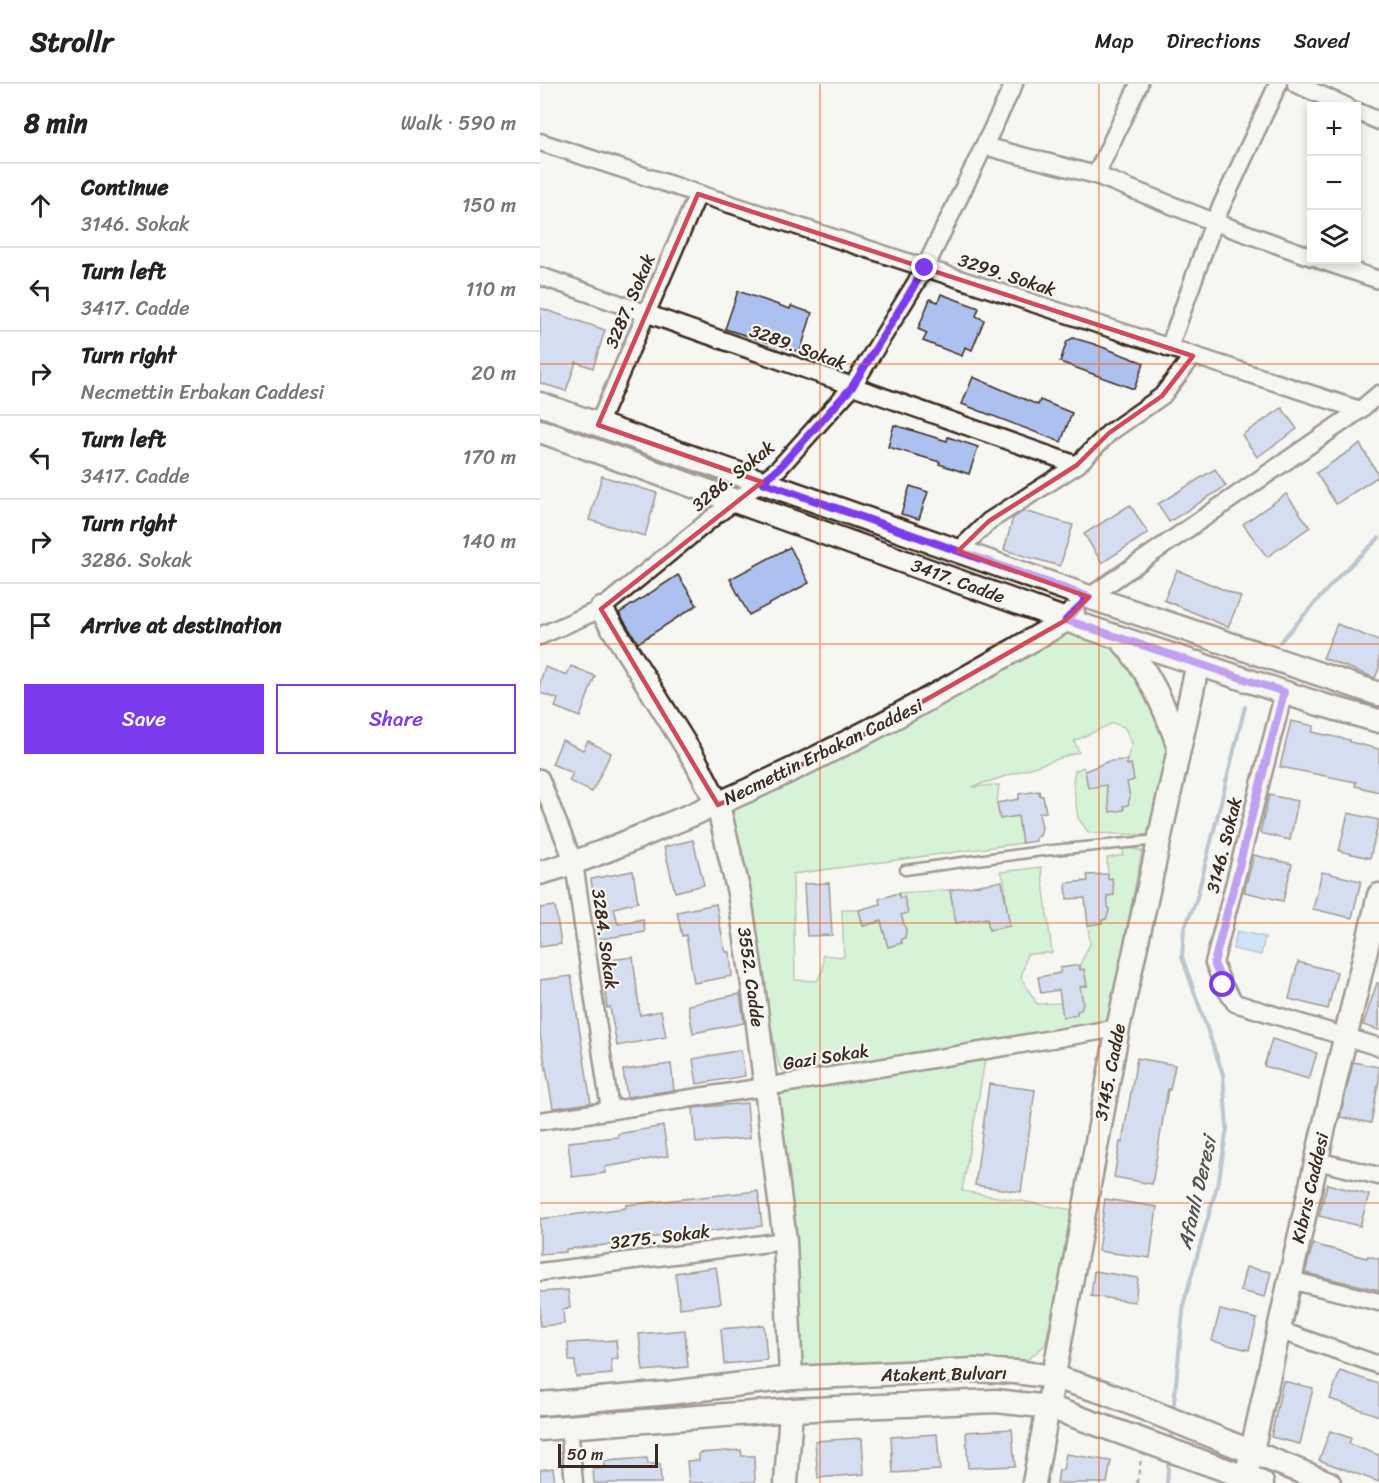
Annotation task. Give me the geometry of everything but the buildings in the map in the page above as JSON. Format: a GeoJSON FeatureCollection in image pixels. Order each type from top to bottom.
{"type":"FeatureCollection","features":[{"type":"Feature","properties":{"kind":"street","name":"3286. Sokak"},"geometry":{"type":"LineString","coordinates":[[540,636],[601,609],[716,515],[762,482],[779,468],[852,387],[925,268],[1014,84]]}},
{"type":"Feature","properties":{"kind":"street"},"geometry":{"type":"LineString","coordinates":[[1096,175],[1139,84]]}},
{"type":"Feature","properties":{"kind":"street"},"geometry":{"type":"LineString","coordinates":[[1169,348],[1214,222],[1278,84]]}},
{"type":"Feature","properties":{"kind":"street"},"geometry":{"type":"LineString","coordinates":[[1296,84],[1337,102]]}},
{"type":"Feature","properties":{"kind":"street"},"geometry":{"type":"LineString","coordinates":[[1361,113],[1379,121]]}},
{"type":"Feature","properties":{"kind":"street","name":"3299. Sokak"},"geometry":{"type":"LineString","coordinates":[[540,142],[1360,410]]}},
{"type":"Feature","properties":{"kind":"street"},"geometry":{"type":"LineString","coordinates":[[984,146],[1096,175],[1214,222],[1307,255]]}},
{"type":"Feature","properties":{"kind":"street","name":"3287. Sokak"},"geometry":{"type":"LineString","coordinates":[[598,425],[698,194]]}},
{"type":"Feature","properties":{"kind":"street"},"geometry":{"type":"LineString","coordinates":[[1332,264],[1379,280]]}},
{"type":"Feature","properties":{"kind":"street","name":"3289. Sokak"},"geometry":{"type":"LineString","coordinates":[[540,276],[1077,465]]}},
{"type":"Feature","properties":{"kind":"street"},"geometry":{"type":"LineString","coordinates":[[958,551],[989,521],[1077,465],[1109,433],[1162,396],[1193,356]]}},
{"type":"Feature","properties":{"kind":"street"},"geometry":{"type":"LineString","coordinates":[[1089,597],[1360,410],[1379,394]]}},
{"type":"Feature","properties":{"kind":"street","name":"3417. Cadde"},"geometry":{"type":"LineString","coordinates":[[540,404],[1089,597],[1379,694]]}},
{"type":"Feature","properties":{"kind":"street","name":"3417. Cadde"},"geometry":{"type":"LineString","coordinates":[[540,431],[1066,620],[1379,721]]}},
{"type":"Feature","properties":{"kind":"street","name":"Necmettin Erbakan Caddesi"},"geometry":{"type":"LineString","coordinates":[[540,873],[574,863],[718,805],[871,731],[957,685],[1066,620],[1089,597]]}},
{"type":"Feature","properties":{"kind":"street","name":"3552. Cadde"},"geometry":{"type":"LineString","coordinates":[[601,609],[696,762],[718,805],[739,893],[753,985],[785,1241],[791,1378]]}},
{"type":"Feature","properties":{"kind":"street"},"geometry":{"type":"LineString","coordinates":[[1119,637],[1138,659],[1154,686],[1170,720],[1179,748]]}},
{"type":"Feature","properties":{"kind":"street","name":"3145. Cadde"},"geometry":{"type":"LineString","coordinates":[[1034,1483],[1118,1028],[1198,663]]}},
{"type":"Feature","properties":{"kind":"street","name":"3146. Sokak"},"geometry":{"type":"LineString","coordinates":[[1275,689],[1214,963],[1234,1004],[1345,1037]]}},
{"type":"Feature","properties":{"kind":"street","name":"3284. Sokak"},"geometry":{"type":"LineString","coordinates":[[540,778],[574,863],[610,1110]]}},
{"type":"Feature","properties":{"kind":"street","name":"Kıbrıs Caddesi"},"geometry":{"type":"LineString","coordinates":[[1251,1481],[1252,1452],[1278,1330],[1345,1037],[1376,918],[1379,895]]}},
{"type":"Feature","properties":{"kind":"street","name":"Gazi Sokak"},"geometry":{"type":"LineString","coordinates":[[540,1121],[1118,1028]]}},
{"type":"Feature","properties":{"kind":"street"},"geometry":{"type":"LineString","coordinates":[[1345,1037],[1379,1047]]}},
{"type":"Feature","properties":{"kind":"street"},"geometry":{"type":"LineString","coordinates":[[1317,1161],[1379,1176]]}},
{"type":"Feature","properties":{"kind":"street","name":"3275. Sokak"},"geometry":{"type":"LineString","coordinates":[[540,1272],[785,1241]]}},
{"type":"Feature","properties":{"kind":"street"},"geometry":{"type":"LineString","coordinates":[[1290,1280],[1379,1302]]}},
{"type":"Feature","properties":{"kind":"street"},"geometry":{"type":"LineString","coordinates":[[1278,1330],[1379,1365]]}},
{"type":"Feature","properties":{"kind":"street","name":"Atakent Bulvarı"},"geometry":{"type":"LineString","coordinates":[[540,1404],[669,1393],[791,1378],[974,1370],[1015,1372],[1053,1377],[1103,1392],[1329,1483]]}},
{"type":"Feature","properties":{"kind":"street","name":"Atakent Bulvarı"},"geometry":{"type":"LineString","coordinates":[[540,1429],[791,1410],[996,1401],[1049,1407],[1251,1481]]}},
{"type":"Feature","properties":{"kind":"street"},"geometry":{"type":"LineString","coordinates":[[786,1483],[791,1410]]}},
{"type":"Feature","properties":{"kind":"street"},"geometry":{"type":"LineString","coordinates":[[569,1426],[574,1483]]}},
{"type":"Feature","properties":{"kind":"lane"},"geometry":{"type":"LineString","coordinates":[[905,870],[1042,851],[1159,840]]}},
{"type":"Feature","properties":{"kind":"path"},"geometry":{"type":"LineString","coordinates":[[1137,1483],[1148,1443]]}},
{"type":"Feature","properties":{"kind":"highlighted area"},"geometry":{"type":"Polygon","coordinates":[[[698,194],[1193,356],[1162,396],[1109,433],[1077,465],[989,521],[958,551],[1089,597],[1066,620],[871,731],[718,805],[601,609],[762,482],[598,425],[698,194]]]}},
{"type":"Feature","properties":{"kind":"green space"},"geometry":{"type":"Polygon","coordinates":[[[1067,632],[1116,639],[1173,741],[1149,835],[1089,833],[1078,818],[1073,781],[1075,771],[1083,767],[1085,771],[1106,785],[1110,812],[1124,809],[1120,783],[1134,780],[1131,764],[1127,765],[1132,742],[1124,727],[1113,723],[1074,741],[1079,752],[972,787],[999,785],[997,803],[1000,819],[1018,816],[1022,843],[793,874],[795,980],[817,981],[823,969],[823,955],[844,957],[842,910],[859,910],[864,926],[881,921],[888,947],[902,943],[901,939],[905,937],[906,930],[903,922],[896,924],[904,897],[900,898],[898,893],[950,890],[956,923],[987,918],[989,930],[1009,926],[1004,879],[1000,872],[1041,867],[1052,953],[1027,954],[1021,978],[1037,1004],[1061,1003],[1063,1017],[1077,1015],[1083,1002],[1081,994],[1073,988],[1087,985],[1084,970],[1080,970],[1080,965],[1090,944],[1088,925],[1102,923],[1102,920],[1106,919],[1109,911],[1100,896],[1114,895],[1112,879],[1108,879],[1107,858],[1123,855],[1124,847],[1142,851],[1108,1024],[788,1075],[779,1066],[731,829],[736,807],[1067,632]]]}},
{"type":"Feature","properties":{"kind":"green space"},"geometry":{"type":"Polygon","coordinates":[[[985,1060],[962,1191],[1074,1210],[1045,1345],[1028,1359],[802,1370],[775,1091],[985,1060]]]}},
{"type":"Feature","properties":{"kind":"water"},"geometry":{"type":"Polygon","coordinates":[[[1237,931],[1265,937],[1261,955],[1233,949],[1237,931]]]}},
{"type":"Feature","properties":{"kind":"waterway","name":"Afanlı Deresi"},"geometry":{"type":"LineString","coordinates":[[1280,642],[1340,575],[1379,538]]}},
{"type":"Feature","properties":{"kind":"waterway","name":"Afanlı Deresi"},"geometry":{"type":"LineString","coordinates":[[1173,1413],[1184,1302],[1219,1179],[1227,1128],[1223,1074],[1182,957],[1184,929],[1196,901],[1245,707]]}},
{"type":"Feature","properties":{"kind":"waterway","name":"Afanlı Deresi"},"geometry":{"type":"LineString","coordinates":[[1170,1443],[1172,1427]]}},
{"type":"Feature","properties":{"kind":"waterway","name":"Afanlı Deresi"},"geometry":{"type":"LineString","coordinates":[[1167,1483],[1169,1457]]}},
{"type":"Feature","properties":{"kind":"route"},"geometry":{"type":"LineString","coordinates":[[925,268],[852,387],[779,468],[762,482],[1089,597],[1066,620],[1284,692],[1214,963],[1223,985]]}}]}
